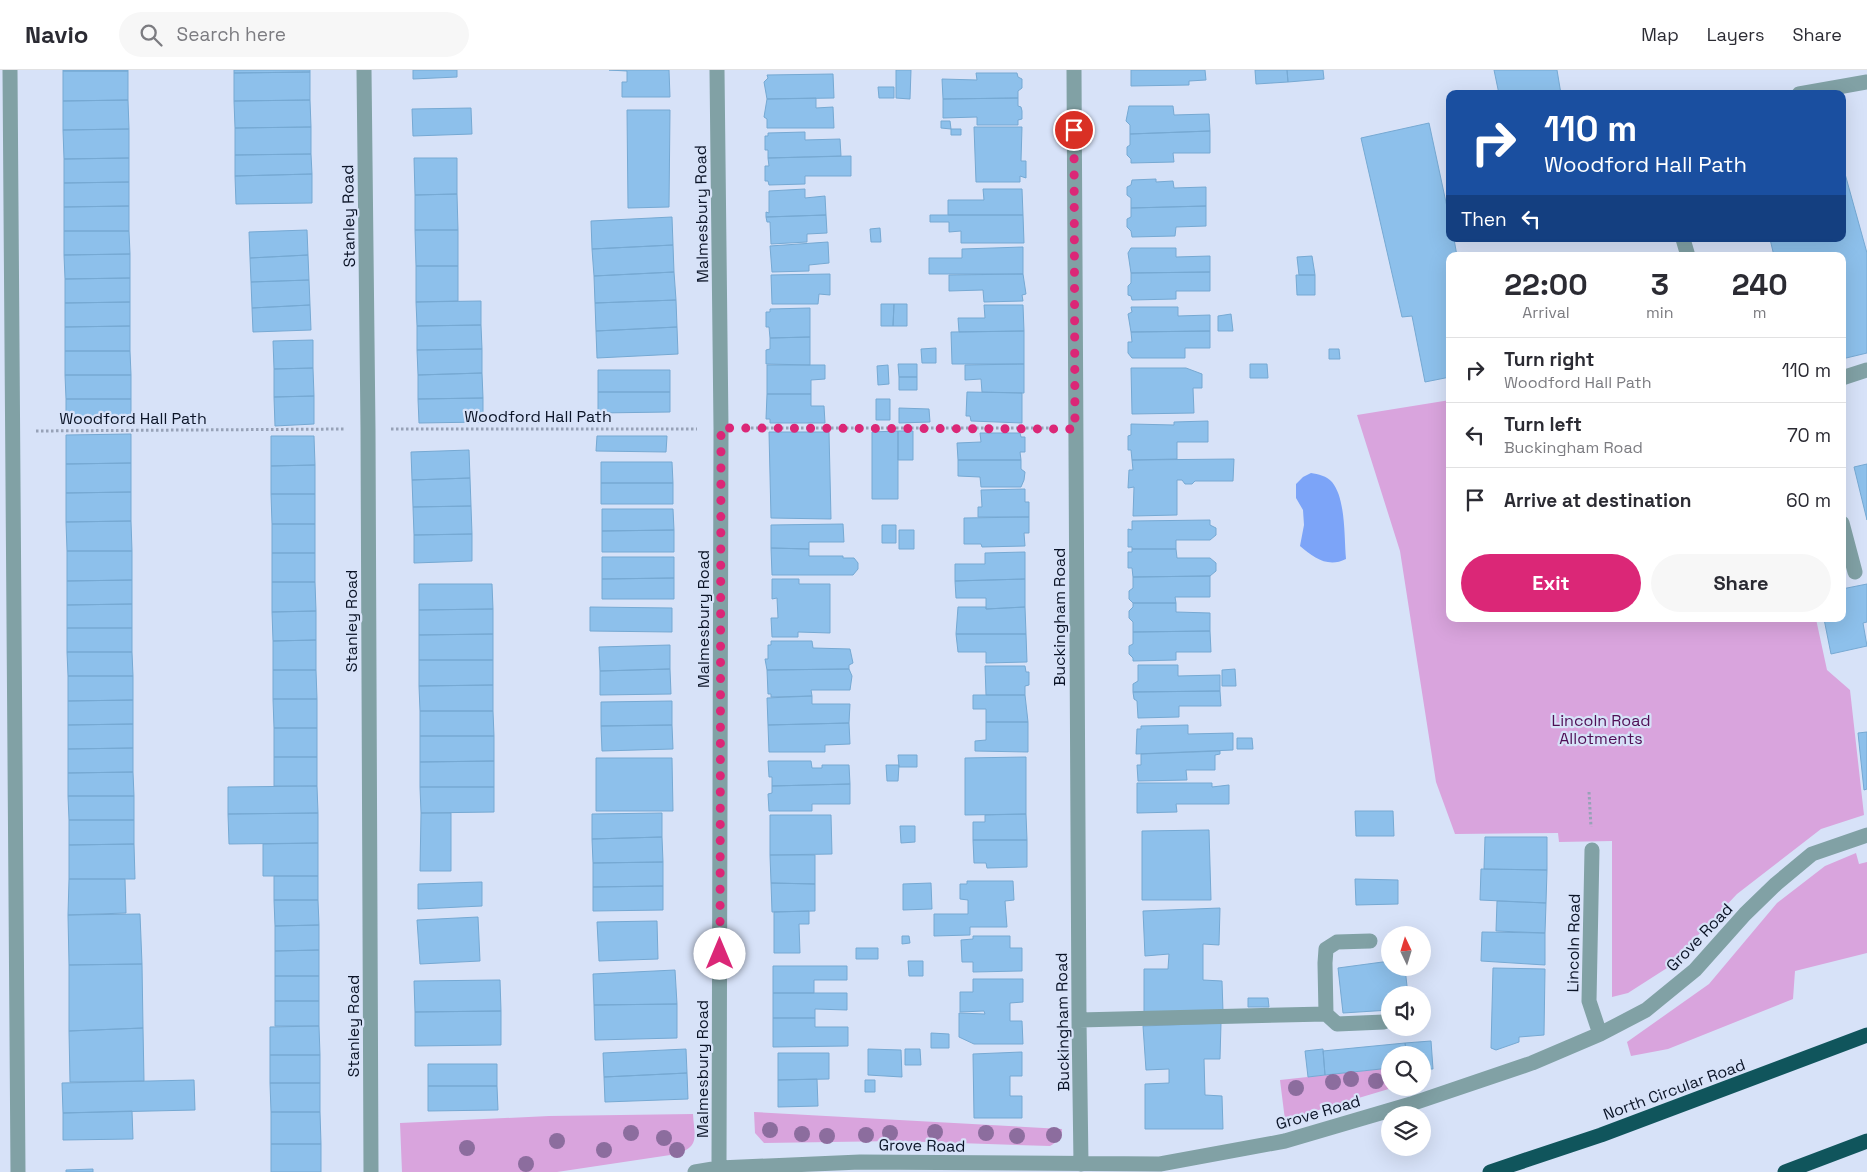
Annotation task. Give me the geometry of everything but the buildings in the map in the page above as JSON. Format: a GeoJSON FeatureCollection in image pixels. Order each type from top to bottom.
{"type":"FeatureCollection","features":[{"type":"Feature","properties":{"kind":"highway","name":"North Circular Road"},"geometry":{"type":"LineString","coordinates":[[1490,1172],[1610,1131],[1867,1035]]}},
{"type":"Feature","properties":{"kind":"highway"},"geometry":{"type":"LineString","coordinates":[[1785,1172],[1867,1141]]}},
{"type":"Feature","properties":{"kind":"street"},"geometry":{"type":"LineString","coordinates":[[10,70],[18,1172]]}},
{"type":"Feature","properties":{"kind":"street","name":"Stanley Road"},"geometry":{"type":"LineString","coordinates":[[364,70],[368,429],[371,1172]]}},
{"type":"Feature","properties":{"kind":"street","name":"Malmesbury Road"},"geometry":{"type":"LineString","coordinates":[[718,70],[721,428],[719,1168]]}},
{"type":"Feature","properties":{"kind":"street","name":"Buckingham Road"},"geometry":{"type":"LineString","coordinates":[[1074,70],[1081,1164]]}},
{"type":"Feature","properties":{"kind":"street"},"geometry":{"type":"LineString","coordinates":[[1822,90],[1867,82]]}},
{"type":"Feature","properties":{"kind":"street"},"geometry":{"type":"LineString","coordinates":[[1846,377],[1867,370]]}},
{"type":"Feature","properties":{"kind":"street"},"geometry":{"type":"LineString","coordinates":[[1846,539],[1855,572]]}},
{"type":"Feature","properties":{"kind":"street","name":"Grove Road"},"geometry":{"type":"LineString","coordinates":[[695,1172],[719,1168],[860,1162],[1160,1164],[1285,1141],[1411,1104],[1532,1063],[1600,1034],[1646,1010],[1695,970],[1744,914],[1812,854],[1867,835]]}},
{"type":"Feature","properties":{"kind":"street","name":"Lincoln Road"},"geometry":{"type":"LineString","coordinates":[[1592,850],[1590,1001],[1600,1034]]}},
{"type":"Feature","properties":{"kind":"street"},"geometry":{"type":"LineString","coordinates":[[1326,1014],[1324,963],[1326,948],[1337,942],[1370,941]]}},
{"type":"Feature","properties":{"kind":"street"},"geometry":{"type":"LineString","coordinates":[[1079,1020],[1326,1014],[1337,1024],[1381,1022]]}},
{"type":"Feature","properties":{"kind":"path","name":"Woodford Hall Path"},"geometry":{"type":"LineString","coordinates":[[13,431],[721,428],[1075,429]]}},
{"type":"Feature","properties":{"kind":"path"},"geometry":{"type":"LineString","coordinates":[[1589,792],[1592,850]]}},
{"type":"Feature","properties":{"kind":"green space","name":"Lincoln Road Allotments"},"geometry":{"type":"Polygon","coordinates":[[[1446,401],[1446,622],[1817,622],[1827,670],[1850,690],[1864,815],[1821,829],[1737,894],[1667,968],[1628,993],[1612,997],[1612,841],[1559,842],[1558,833],[1455,834],[1436,782],[1400,551],[1357,415],[1446,401]]]}},
{"type":"Feature","properties":{"kind":"green space"},"geometry":{"type":"Polygon","coordinates":[[[1856,853],[1859,864],[1867,862],[1867,953],[1795,971],[1793,999],[1668,1049],[1631,1056],[1627,1042],[1709,984],[1777,903],[1825,866],[1856,853]]]}},
{"type":"Feature","properties":{"kind":"green space"},"geometry":{"type":"Polygon","coordinates":[[[1381,1069],[1381,1091],[1285,1120],[1280,1080],[1381,1069]]]}},
{"type":"Feature","properties":{"kind":"green space"},"geometry":{"type":"Polygon","coordinates":[[[754,1112],[1062,1129],[1059,1140],[1050,1146],[898,1141],[764,1143],[755,1133],[754,1112]]]}},
{"type":"Feature","properties":{"kind":"green space"},"geometry":{"type":"Polygon","coordinates":[[[693,1114],[695,1134],[693,1143],[685,1151],[677,1154],[557,1172],[402,1172],[400,1123],[549,1116],[693,1114]]]}},
{"type":"Feature","properties":{"kind":"water"},"geometry":{"type":"Polygon","coordinates":[[[1311,473],[1330,480],[1337,489],[1340,498],[1344,519],[1346,559],[1339,562],[1327,562],[1316,558],[1300,546],[1304,525],[1303,510],[1296,498],[1296,484],[1303,477],[1311,473]]]}},
{"type":"Feature","properties":{"kind":"route"},"geometry":{"type":"LineString","coordinates":[[720,954],[721,428],[914,427],[1075,429],[1074,130]]}}]}
